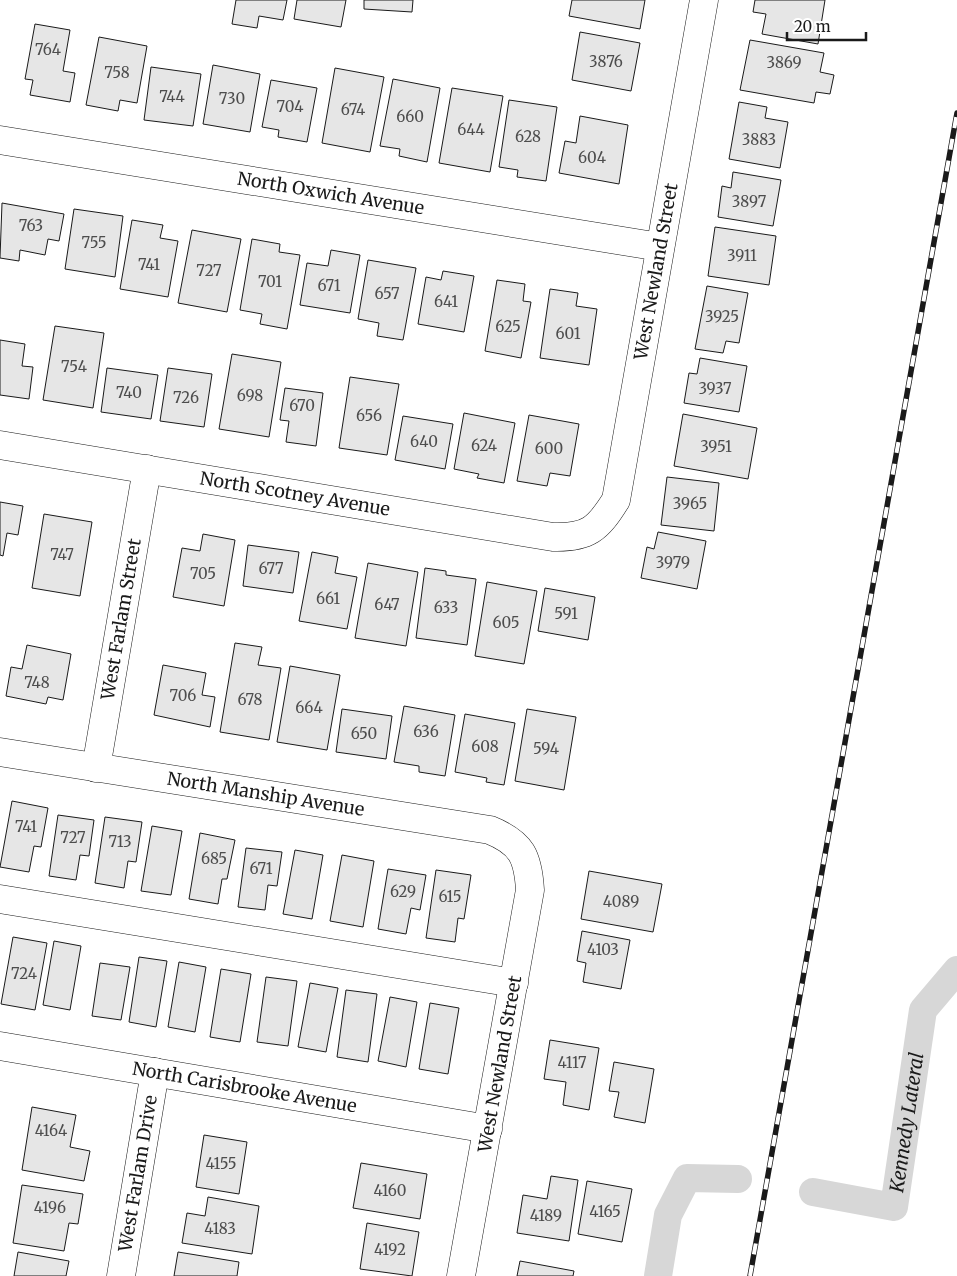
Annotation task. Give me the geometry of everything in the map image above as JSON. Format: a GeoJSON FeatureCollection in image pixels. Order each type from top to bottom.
{"type":"FeatureCollection","features":[{"type":"Feature","properties":{"kind":"street","name":"West Newland Street"},"geometry":{"type":"LineString","coordinates":[[588,533],[604,518],[616,500],[704,0]]}},
{"type":"Feature","properties":{"kind":"street","name":"North Oxwich Avenue"},"geometry":{"type":"LineString","coordinates":[[0,140],[660,247]]}},
{"type":"Feature","properties":{"kind":"street","name":"North Scotney Avenue"},"geometry":{"type":"LineString","coordinates":[[0,445],[553,537],[573,538],[588,533]]}},
{"type":"Feature","properties":{"kind":"street","name":"West Farlam Street"},"geometry":{"type":"LineString","coordinates":[[96,768],[147,469]]}},
{"type":"Feature","properties":{"kind":"street","name":"North Manship Avenue"},"geometry":{"type":"LineString","coordinates":[[0,752],[490,830],[508,838],[523,852]]}},
{"type":"Feature","properties":{"kind":"street","name":"West Newland Street"},"geometry":{"type":"LineString","coordinates":[[461,1276],[530,890],[529,871],[523,852]]}},
{"type":"Feature","properties":{"kind":"street"},"geometry":{"type":"LineString","coordinates":[[0,899],[514,983]]}},
{"type":"Feature","properties":{"kind":"street","name":"North Carisbrooke Avenue"},"geometry":{"type":"LineString","coordinates":[[0,1046],[488,1129]]}},
{"type":"Feature","properties":{"kind":"street","name":"West Farlam Drive"},"geometry":{"type":"LineString","coordinates":[[121,1276],[155,1072]]}},
{"type":"Feature","properties":{"kind":"building"},"geometry":{"type":"Polygon","coordinates":[[[236,0],[287,0],[283,20],[259,16],[257,28],[232,24],[236,0]]]}},
{"type":"Feature","properties":{"kind":"building"},"geometry":{"type":"Polygon","coordinates":[[[297,0],[346,0],[341,27],[294,19],[297,0]]]}},
{"type":"Feature","properties":{"kind":"building"},"geometry":{"type":"Polygon","coordinates":[[[364,0],[413,0],[412,12],[364,9],[364,0]]]}},
{"type":"Feature","properties":{"kind":"building"},"geometry":{"type":"Polygon","coordinates":[[[572,0],[645,0],[640,29],[569,16],[572,0]]]}},
{"type":"Feature","properties":{"kind":"building"},"geometry":{"type":"Polygon","coordinates":[[[755,0],[825,0],[818,44],[762,34],[766,14],[753,12],[755,0]]]}},
{"type":"Feature","properties":{"kind":"building"},"geometry":{"type":"Polygon","coordinates":[[[35,24],[70,30],[63,71],[75,73],[70,102],[30,95],[33,80],[25,79],[35,24]]]}},
{"type":"Feature","properties":{"kind":"building"},"geometry":{"type":"Polygon","coordinates":[[[580,32],[640,43],[631,91],[572,80],[580,32]]]}},
{"type":"Feature","properties":{"kind":"building"},"geometry":{"type":"Polygon","coordinates":[[[99,37],[147,46],[137,103],[120,100],[118,111],[86,105],[99,37]]]}},
{"type":"Feature","properties":{"kind":"building"},"geometry":{"type":"Polygon","coordinates":[[[750,40],[824,53],[820,72],[834,75],[830,94],[816,92],[814,103],[740,90],[750,40]]]}},
{"type":"Feature","properties":{"kind":"building"},"geometry":{"type":"Polygon","coordinates":[[[213,65],[260,74],[250,132],[203,124],[213,65]]]}},
{"type":"Feature","properties":{"kind":"building"},"geometry":{"type":"Polygon","coordinates":[[[151,67],[201,74],[193,126],[144,120],[151,67]]]}},
{"type":"Feature","properties":{"kind":"building"},"geometry":{"type":"Polygon","coordinates":[[[335,68],[384,77],[370,152],[322,143],[335,68]]]}},
{"type":"Feature","properties":{"kind":"building"},"geometry":{"type":"Polygon","coordinates":[[[393,79],[440,88],[427,162],[399,156],[400,149],[380,146],[393,79]]]}},
{"type":"Feature","properties":{"kind":"building"},"geometry":{"type":"Polygon","coordinates":[[[271,80],[317,88],[307,142],[278,137],[279,130],[262,127],[271,80]]]}},
{"type":"Feature","properties":{"kind":"building"},"geometry":{"type":"Polygon","coordinates":[[[452,88],[503,96],[490,172],[439,163],[452,88]]]}},
{"type":"Feature","properties":{"kind":"building"},"geometry":{"type":"Polygon","coordinates":[[[509,100],[557,107],[546,181],[517,177],[518,170],[499,167],[509,100]]]}},
{"type":"Feature","properties":{"kind":"building"},"geometry":{"type":"Polygon","coordinates":[[[739,102],[767,107],[765,118],[788,122],[780,168],[729,159],[739,102]]]}},
{"type":"Feature","properties":{"kind":"building"},"geometry":{"type":"Polygon","coordinates":[[[580,116],[628,125],[619,184],[559,173],[565,141],[576,143],[580,116]]]}},
{"type":"Feature","properties":{"kind":"building"},"geometry":{"type":"Polygon","coordinates":[[[733,172],[781,180],[773,226],[718,217],[722,186],[731,188],[733,172]]]}},
{"type":"Feature","properties":{"kind":"building"},"geometry":{"type":"Polygon","coordinates":[[[2,203],[64,214],[59,241],[48,239],[45,255],[20,250],[19,261],[0,258],[2,203]]]}},
{"type":"Feature","properties":{"kind":"building"},"geometry":{"type":"Polygon","coordinates":[[[74,209],[123,216],[115,277],[65,269],[74,209]]]}},
{"type":"Feature","properties":{"kind":"building"},"geometry":{"type":"Polygon","coordinates":[[[132,220],[163,225],[160,238],[178,241],[168,297],[120,289],[132,220]]]}},
{"type":"Feature","properties":{"kind":"building"},"geometry":{"type":"Polygon","coordinates":[[[715,227],[776,236],[769,285],[708,276],[715,227]]]}},
{"type":"Feature","properties":{"kind":"building"},"geometry":{"type":"Polygon","coordinates":[[[192,230],[241,239],[227,312],[178,303],[192,230]]]}},
{"type":"Feature","properties":{"kind":"building"},"geometry":{"type":"Polygon","coordinates":[[[252,239],[280,244],[279,252],[300,255],[287,329],[260,324],[262,314],[240,310],[252,239]]]}},
{"type":"Feature","properties":{"kind":"building"},"geometry":{"type":"Polygon","coordinates":[[[331,250],[360,255],[350,313],[300,305],[307,263],[328,266],[331,250]]]}},
{"type":"Feature","properties":{"kind":"building"},"geometry":{"type":"Polygon","coordinates":[[[368,260],[416,268],[403,340],[377,336],[379,323],[358,319],[368,260]]]}},
{"type":"Feature","properties":{"kind":"building"},"geometry":{"type":"Polygon","coordinates":[[[443,271],[474,276],[464,332],[418,324],[426,277],[441,280],[443,271]]]}},
{"type":"Feature","properties":{"kind":"building"},"geometry":{"type":"Polygon","coordinates":[[[497,280],[525,284],[523,301],[531,302],[521,358],[485,351],[497,280]]]}},
{"type":"Feature","properties":{"kind":"building"},"geometry":{"type":"Polygon","coordinates":[[[707,286],[748,293],[739,343],[726,341],[723,353],[695,349],[707,286]]]}},
{"type":"Feature","properties":{"kind":"building"},"geometry":{"type":"Polygon","coordinates":[[[550,289],[578,293],[576,306],[597,309],[589,365],[540,358],[550,289]]]}},
{"type":"Feature","properties":{"kind":"building"},"geometry":{"type":"Polygon","coordinates":[[[55,326],[104,333],[93,408],[43,400],[55,326]]]}},
{"type":"Feature","properties":{"kind":"building"},"geometry":{"type":"Polygon","coordinates":[[[0,340],[25,344],[22,366],[33,367],[29,399],[0,395],[0,340]]]}},
{"type":"Feature","properties":{"kind":"building"},"geometry":{"type":"Polygon","coordinates":[[[232,354],[281,362],[269,437],[219,429],[232,354]]]}},
{"type":"Feature","properties":{"kind":"building"},"geometry":{"type":"Polygon","coordinates":[[[700,358],[747,366],[739,412],[684,403],[689,373],[697,374],[700,358]]]}},
{"type":"Feature","properties":{"kind":"building"},"geometry":{"type":"Polygon","coordinates":[[[107,368],[158,375],[151,419],[101,412],[107,368]]]}},
{"type":"Feature","properties":{"kind":"building"},"geometry":{"type":"Polygon","coordinates":[[[168,368],[212,374],[204,427],[160,421],[168,368]]]}},
{"type":"Feature","properties":{"kind":"building"},"geometry":{"type":"Polygon","coordinates":[[[350,377],[399,384],[387,455],[339,448],[350,377]]]}},
{"type":"Feature","properties":{"kind":"building"},"geometry":{"type":"Polygon","coordinates":[[[285,388],[323,393],[316,446],[286,442],[289,421],[280,420],[285,388]]]}},
{"type":"Feature","properties":{"kind":"building"},"geometry":{"type":"Polygon","coordinates":[[[464,413],[515,423],[504,483],[477,478],[479,474],[454,469],[464,413]]]}},
{"type":"Feature","properties":{"kind":"building"},"geometry":{"type":"Polygon","coordinates":[[[683,414],[757,428],[748,479],[674,466],[683,414]]]}},
{"type":"Feature","properties":{"kind":"building"},"geometry":{"type":"Polygon","coordinates":[[[529,415],[579,424],[570,476],[550,473],[547,486],[517,481],[529,415]]]}},
{"type":"Feature","properties":{"kind":"building"},"geometry":{"type":"Polygon","coordinates":[[[403,416],[453,424],[445,469],[395,460],[403,416]]]}},
{"type":"Feature","properties":{"kind":"building"},"geometry":{"type":"Polygon","coordinates":[[[667,477],[719,483],[714,531],[661,525],[667,477]]]}},
{"type":"Feature","properties":{"kind":"building"},"geometry":{"type":"Polygon","coordinates":[[[0,502],[23,506],[18,535],[7,533],[3,556],[0,555],[0,502]]]}},
{"type":"Feature","properties":{"kind":"building"},"geometry":{"type":"Polygon","coordinates":[[[44,514],[92,522],[80,596],[32,588],[44,514]]]}},
{"type":"Feature","properties":{"kind":"building"},"geometry":{"type":"Polygon","coordinates":[[[658,532],[706,541],[697,589],[641,578],[647,547],[654,549],[658,532]]]}},
{"type":"Feature","properties":{"kind":"building"},"geometry":{"type":"Polygon","coordinates":[[[203,534],[235,540],[224,606],[173,597],[182,548],[200,551],[203,534]]]}},
{"type":"Feature","properties":{"kind":"building"},"geometry":{"type":"Polygon","coordinates":[[[248,545],[299,552],[293,593],[243,586],[248,545]]]}},
{"type":"Feature","properties":{"kind":"building"},"geometry":{"type":"Polygon","coordinates":[[[312,552],[338,557],[335,573],[357,577],[347,629],[299,621],[312,552]]]}},
{"type":"Feature","properties":{"kind":"building"},"geometry":{"type":"Polygon","coordinates":[[[368,563],[418,572],[406,646],[355,638],[368,563]]]}},
{"type":"Feature","properties":{"kind":"building"},"geometry":{"type":"Polygon","coordinates":[[[425,568],[446,571],[446,575],[476,579],[467,645],[416,638],[425,568]]]}},
{"type":"Feature","properties":{"kind":"building"},"geometry":{"type":"Polygon","coordinates":[[[487,582],[537,591],[524,664],[475,656],[487,582]]]}},
{"type":"Feature","properties":{"kind":"building"},"geometry":{"type":"Polygon","coordinates":[[[545,588],[595,597],[588,640],[538,631],[545,588]]]}},
{"type":"Feature","properties":{"kind":"building"},"geometry":{"type":"Polygon","coordinates":[[[235,643],[262,647],[258,665],[281,668],[269,740],[220,732],[235,643]]]}},
{"type":"Feature","properties":{"kind":"building"},"geometry":{"type":"Polygon","coordinates":[[[27,645],[71,654],[63,700],[48,697],[46,704],[6,696],[11,667],[22,669],[27,645]]]}},
{"type":"Feature","properties":{"kind":"building"},"geometry":{"type":"Polygon","coordinates":[[[163,665],[206,673],[202,695],[215,697],[210,727],[154,715],[163,665]]]}},
{"type":"Feature","properties":{"kind":"building"},"geometry":{"type":"Polygon","coordinates":[[[290,666],[340,675],[327,750],[277,742],[290,666]]]}},
{"type":"Feature","properties":{"kind":"building"},"geometry":{"type":"Polygon","coordinates":[[[404,706],[455,715],[445,776],[419,772],[419,766],[394,762],[404,706]]]}},
{"type":"Feature","properties":{"kind":"building"},"geometry":{"type":"Polygon","coordinates":[[[342,709],[392,716],[386,759],[336,752],[342,709]]]}},
{"type":"Feature","properties":{"kind":"building"},"geometry":{"type":"Polygon","coordinates":[[[527,709],[576,717],[564,790],[515,781],[527,709]]]}},
{"type":"Feature","properties":{"kind":"building"},"geometry":{"type":"Polygon","coordinates":[[[465,714],[515,723],[504,785],[486,782],[487,778],[455,772],[465,714]]]}},
{"type":"Feature","properties":{"kind":"building"},"geometry":{"type":"Polygon","coordinates":[[[12,801],[48,808],[41,847],[34,846],[29,872],[0,867],[12,801]]]}},
{"type":"Feature","properties":{"kind":"building"},"geometry":{"type":"Polygon","coordinates":[[[58,815],[94,820],[89,856],[80,855],[76,880],[49,876],[58,815]]]}},
{"type":"Feature","properties":{"kind":"building"},"geometry":{"type":"Polygon","coordinates":[[[105,817],[142,822],[136,862],[128,861],[124,888],[95,883],[105,817]]]}},
{"type":"Feature","properties":{"kind":"building"},"geometry":{"type":"Polygon","coordinates":[[[152,826],[182,831],[171,895],[141,891],[152,826]]]}},
{"type":"Feature","properties":{"kind":"building"},"geometry":{"type":"Polygon","coordinates":[[[200,833],[235,840],[227,879],[222,879],[218,904],[189,899],[200,833]]]}},
{"type":"Feature","properties":{"kind":"building"},"geometry":{"type":"Polygon","coordinates":[[[246,848],[282,852],[277,886],[268,885],[265,910],[238,907],[246,848]]]}},
{"type":"Feature","properties":{"kind":"building"},"geometry":{"type":"Polygon","coordinates":[[[295,850],[323,855],[312,919],[283,914],[295,850]]]}},
{"type":"Feature","properties":{"kind":"building"},"geometry":{"type":"Polygon","coordinates":[[[342,855],[374,861],[363,927],[330,921],[342,855]]]}},
{"type":"Feature","properties":{"kind":"building"},"geometry":{"type":"Polygon","coordinates":[[[388,869],[426,875],[420,910],[411,908],[406,934],[378,929],[388,869]]]}},
{"type":"Feature","properties":{"kind":"building"},"geometry":{"type":"Polygon","coordinates":[[[436,870],[471,875],[464,919],[458,918],[455,942],[426,938],[436,870]]]}},
{"type":"Feature","properties":{"kind":"building"},"geometry":{"type":"Polygon","coordinates":[[[589,871],[662,884],[653,932],[581,919],[589,871]]]}},
{"type":"Feature","properties":{"kind":"building"},"geometry":{"type":"Polygon","coordinates":[[[582,931],[630,940],[621,989],[583,982],[586,963],[577,961],[582,931]]]}},
{"type":"Feature","properties":{"kind":"building"},"geometry":{"type":"Polygon","coordinates":[[[13,937],[47,943],[35,1010],[1,1004],[13,937]]]}},
{"type":"Feature","properties":{"kind":"building"},"geometry":{"type":"Polygon","coordinates":[[[54,941],[81,946],[70,1010],[43,1005],[54,941]]]}},
{"type":"Feature","properties":{"kind":"building"},"geometry":{"type":"Polygon","coordinates":[[[139,957],[167,961],[156,1027],[129,1022],[139,957]]]}},
{"type":"Feature","properties":{"kind":"building"},"geometry":{"type":"Polygon","coordinates":[[[179,962],[206,967],[195,1032],[168,1027],[179,962]]]}},
{"type":"Feature","properties":{"kind":"building"},"geometry":{"type":"Polygon","coordinates":[[[100,963],[130,967],[121,1020],[92,1016],[100,963]]]}},
{"type":"Feature","properties":{"kind":"building"},"geometry":{"type":"Polygon","coordinates":[[[221,969],[251,974],[240,1042],[210,1037],[221,969]]]}},
{"type":"Feature","properties":{"kind":"building"},"geometry":{"type":"Polygon","coordinates":[[[266,977],[297,981],[288,1046],[257,1042],[266,977]]]}},
{"type":"Feature","properties":{"kind":"building"},"geometry":{"type":"Polygon","coordinates":[[[310,983],[338,988],[326,1052],[298,1047],[310,983]]]}},
{"type":"Feature","properties":{"kind":"building"},"geometry":{"type":"Polygon","coordinates":[[[346,990],[377,994],[368,1062],[337,1057],[346,990]]]}},
{"type":"Feature","properties":{"kind":"building"},"geometry":{"type":"Polygon","coordinates":[[[390,997],[417,1002],[406,1067],[378,1061],[390,997]]]}},
{"type":"Feature","properties":{"kind":"building"},"geometry":{"type":"Polygon","coordinates":[[[430,1003],[459,1008],[448,1074],[419,1069],[430,1003]]]}},
{"type":"Feature","properties":{"kind":"building"},"geometry":{"type":"Polygon","coordinates":[[[550,1040],[599,1048],[589,1110],[563,1105],[566,1082],[544,1079],[550,1040]]]}},
{"type":"Feature","properties":{"kind":"building"},"geometry":{"type":"Polygon","coordinates":[[[614,1062],[654,1069],[645,1123],[614,1117],[619,1092],[609,1091],[614,1062]]]}},
{"type":"Feature","properties":{"kind":"building"},"geometry":{"type":"Polygon","coordinates":[[[32,1107],[76,1115],[70,1147],[90,1151],[84,1181],[22,1170],[32,1107]]]}},
{"type":"Feature","properties":{"kind":"building"},"geometry":{"type":"Polygon","coordinates":[[[204,1135],[247,1142],[239,1194],[196,1187],[204,1135]]]}},
{"type":"Feature","properties":{"kind":"building"},"geometry":{"type":"Polygon","coordinates":[[[361,1163],[427,1174],[420,1219],[353,1208],[361,1163]]]}},
{"type":"Feature","properties":{"kind":"building"},"geometry":{"type":"Polygon","coordinates":[[[551,1176],[578,1180],[569,1241],[517,1233],[523,1195],[547,1199],[551,1176]]]}},
{"type":"Feature","properties":{"kind":"building"},"geometry":{"type":"Polygon","coordinates":[[[587,1181],[632,1189],[622,1242],[578,1234],[587,1181]]]}},
{"type":"Feature","properties":{"kind":"building"},"geometry":{"type":"Polygon","coordinates":[[[22,1185],[83,1194],[78,1224],[69,1223],[64,1251],[13,1243],[22,1185]]]}},
{"type":"Feature","properties":{"kind":"building"},"geometry":{"type":"Polygon","coordinates":[[[208,1197],[259,1206],[252,1254],[182,1243],[187,1213],[205,1216],[208,1197]]]}},
{"type":"Feature","properties":{"kind":"building"},"geometry":{"type":"Polygon","coordinates":[[[367,1223],[419,1232],[412,1276],[360,1269],[367,1223]]]}},
{"type":"Feature","properties":{"kind":"building"},"geometry":{"type":"Polygon","coordinates":[[[18,1252],[69,1261],[66,1276],[14,1276],[18,1252]]]}},
{"type":"Feature","properties":{"kind":"building"},"geometry":{"type":"Polygon","coordinates":[[[178,1252],[239,1262],[237,1276],[174,1276],[178,1252]]]}},
{"type":"Feature","properties":{"kind":"building"},"geometry":{"type":"Polygon","coordinates":[[[520,1261],[574,1271],[573,1276],[517,1276],[520,1261]]]}},
{"type":"Feature","properties":{"kind":"waterway","name":"Kennedy Lateral"},"geometry":{"type":"LineString","coordinates":[[813,1192],[894,1207],[923,1010],[957,970]]}},
{"type":"Feature","properties":{"kind":"waterway","name":"Kennedy Lateral"},"geometry":{"type":"LineString","coordinates":[[658,1276],[668,1215],[687,1178],[738,1179]]}},
{"type":"Feature","properties":{"kind":"railway"},"geometry":{"type":"LineString","coordinates":[[750,1276],[957,113]]}}]}
